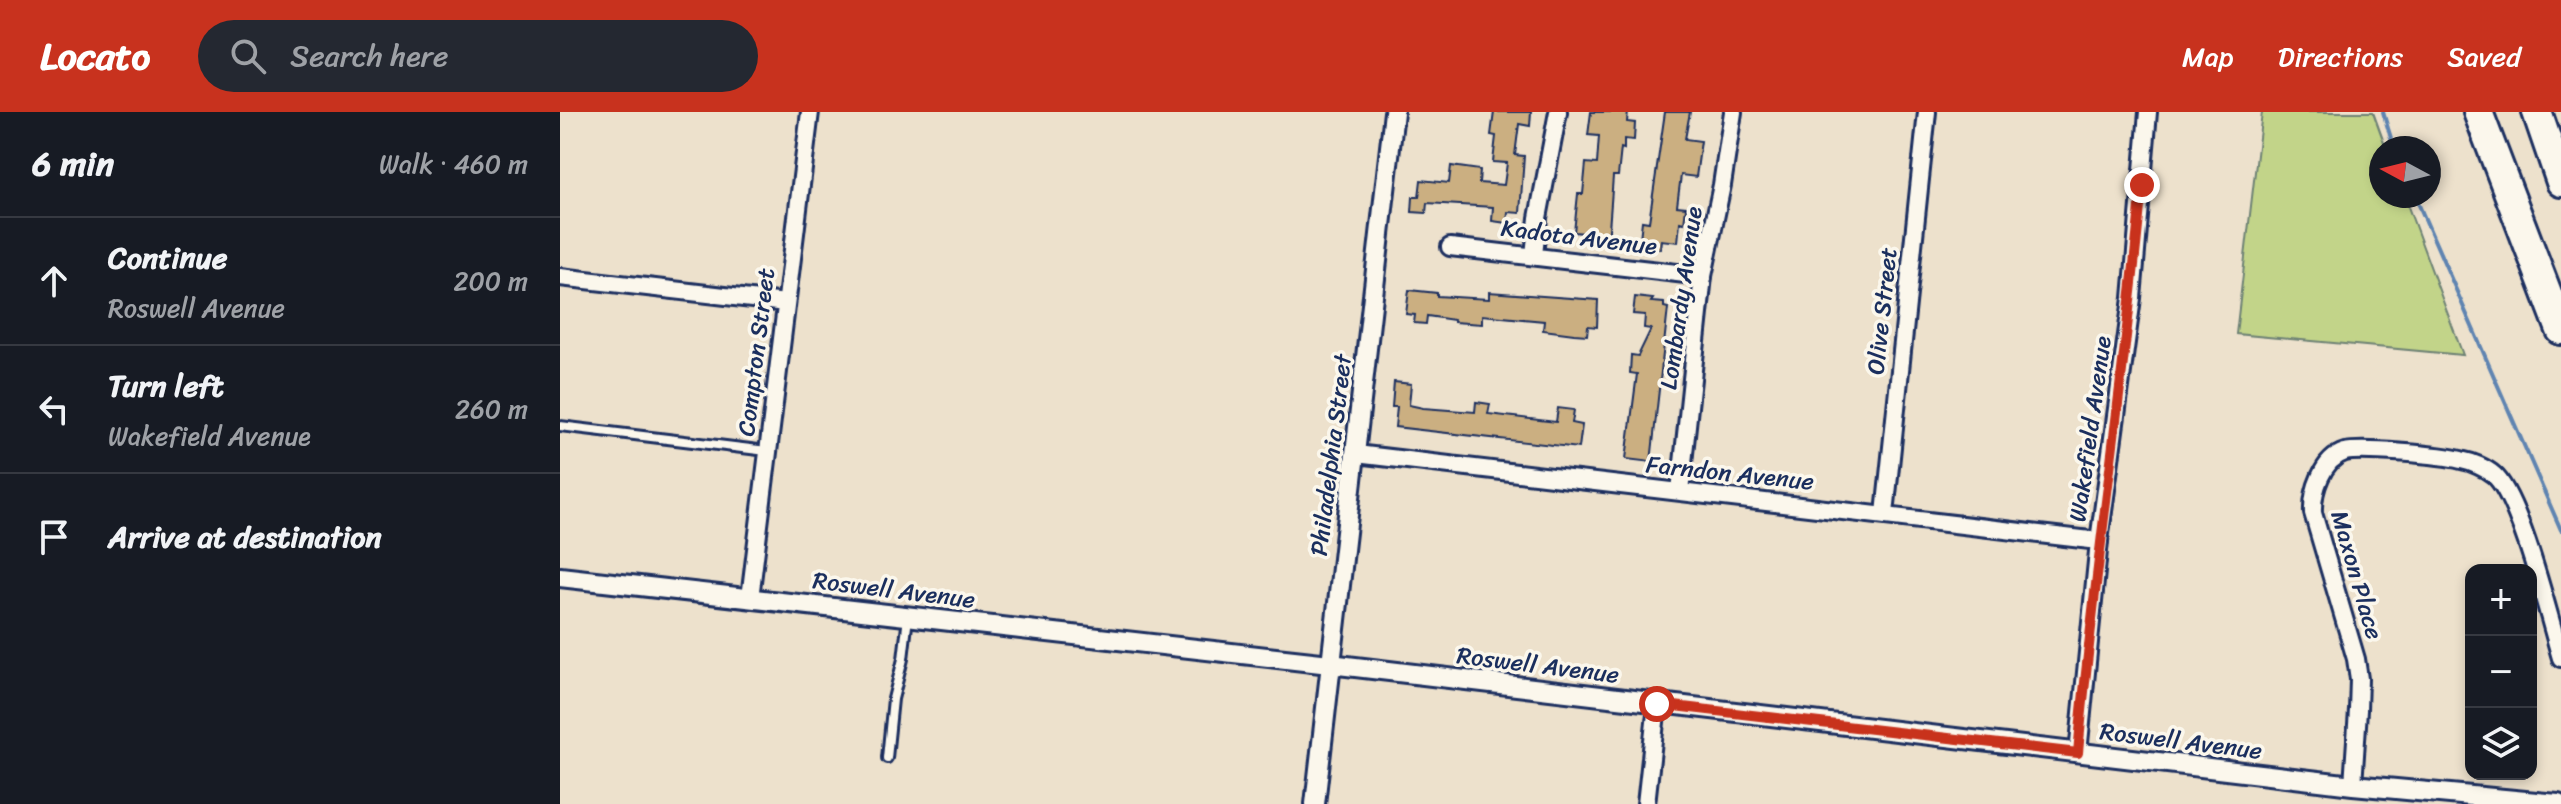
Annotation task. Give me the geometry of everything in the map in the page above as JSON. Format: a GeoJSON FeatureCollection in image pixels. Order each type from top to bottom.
{"type":"FeatureCollection","features":[{"type":"Feature","properties":{"kind":"highway"},"geometry":{"type":"LineString","coordinates":[[2478,112],[2561,330]]}},
{"type":"Feature","properties":{"kind":"highway"},"geometry":{"type":"LineString","coordinates":[[2537,112],[2561,182]]}},
{"type":"Feature","properties":{"kind":"street","name":"Compton Street"},"geometry":{"type":"LineString","coordinates":[[750,598],[810,112]]}},
{"type":"Feature","properties":{"kind":"street","name":"Philadelphia Street"},"geometry":{"type":"LineString","coordinates":[[1315,804],[1394,112]]}},
{"type":"Feature","properties":{"kind":"street"},"geometry":{"type":"LineString","coordinates":[[1534,255],[1558,112]]}},
{"type":"Feature","properties":{"kind":"street","name":"Lombardy Avenue"},"geometry":{"type":"LineString","coordinates":[[1680,491],[1703,276],[1733,112]]}},
{"type":"Feature","properties":{"kind":"street","name":"Olive Street"},"geometry":{"type":"LineString","coordinates":[[1885,514],[1927,112]]}},
{"type":"Feature","properties":{"kind":"street","name":"Wakefield Avenue"},"geometry":{"type":"LineString","coordinates":[[2078,753],[2099,541],[2132,298],[2148,112]]}},
{"type":"Feature","properties":{"kind":"street","name":"Kadota Avenue"},"geometry":{"type":"LineString","coordinates":[[1450,247],[1703,276]]}},
{"type":"Feature","properties":{"kind":"street"},"geometry":{"type":"LineString","coordinates":[[560,277],[786,303]]}},
{"type":"Feature","properties":{"kind":"street","name":"Maxon Place"},"geometry":{"type":"LineString","coordinates":[[2353,785],[2359,679],[2356,659],[2313,513],[2312,498],[2330,462],[2344,453],[2362,450],[2460,459],[2495,475],[2507,492],[2527,542],[2561,658]]}},
{"type":"Feature","properties":{"kind":"street","name":"Farndon Avenue"},"geometry":{"type":"LineString","coordinates":[[1356,454],[2099,541]]}},
{"type":"Feature","properties":{"kind":"street","name":"Roswell Avenue"},"geometry":{"type":"LineString","coordinates":[[560,577],[2353,785],[2558,804]]}},
{"type":"Feature","properties":{"kind":"street"},"geometry":{"type":"LineString","coordinates":[[1646,804],[1657,704]]}},
{"type":"Feature","properties":{"kind":"lane"},"geometry":{"type":"LineString","coordinates":[[560,426],[767,451]]}},
{"type":"Feature","properties":{"kind":"lane"},"geometry":{"type":"LineString","coordinates":[[887,758],[893,699],[903,659],[908,616]]}},
{"type":"Feature","properties":{"kind":"green space"},"geometry":{"type":"Polygon","coordinates":[[[2262,112],[2373,112],[2382,136],[2369,136],[2369,208],[2408,208],[2463,355],[2236,334],[2262,112]]]}},
{"type":"Feature","properties":{"kind":"building"},"geometry":{"type":"Polygon","coordinates":[[[1494,112],[1531,112],[1530,126],[1519,124],[1515,155],[1524,156],[1520,213],[1508,212],[1507,223],[1492,221],[1493,207],[1427,203],[1426,213],[1412,212],[1413,197],[1419,197],[1421,180],[1449,183],[1451,166],[1480,170],[1479,183],[1504,185],[1507,163],[1493,162],[1496,136],[1491,135],[1494,112]]]}},
{"type":"Feature","properties":{"kind":"building"},"geometry":{"type":"Polygon","coordinates":[[[1591,112],[1628,112],[1627,122],[1635,123],[1634,140],[1624,139],[1618,176],[1613,176],[1608,243],[1593,241],[1594,234],[1574,232],[1578,194],[1583,194],[1586,163],[1597,164],[1599,136],[1588,135],[1591,112]]]}},
{"type":"Feature","properties":{"kind":"building"},"geometry":{"type":"Polygon","coordinates":[[[1665,112],[1690,112],[1685,139],[1701,141],[1696,177],[1681,175],[1677,206],[1686,207],[1684,223],[1680,222],[1678,242],[1661,240],[1660,249],[1639,248],[1642,221],[1649,222],[1665,112]]]}},
{"type":"Feature","properties":{"kind":"building"},"geometry":{"type":"Polygon","coordinates":[[[1409,290],[1437,293],[1437,296],[1489,299],[1489,292],[1598,300],[1597,327],[1588,326],[1587,335],[1574,334],[1543,330],[1544,321],[1482,315],[1482,324],[1427,316],[1426,324],[1414,323],[1415,315],[1406,314],[1409,290]]]}},
{"type":"Feature","properties":{"kind":"building"},"geometry":{"type":"Polygon","coordinates":[[[1635,297],[1653,299],[1651,302],[1664,303],[1664,307],[1668,308],[1651,462],[1626,459],[1637,374],[1630,373],[1631,355],[1638,356],[1651,329],[1644,328],[1645,315],[1633,314],[1635,297]]]}},
{"type":"Feature","properties":{"kind":"building"},"geometry":{"type":"Polygon","coordinates":[[[1394,382],[1411,384],[1409,405],[1423,408],[1475,412],[1476,402],[1490,404],[1488,414],[1556,422],[1558,408],[1574,410],[1572,423],[1582,425],[1579,448],[1395,427],[1397,407],[1392,407],[1394,382]]]}},
{"type":"Feature","properties":{"kind":"waterway"},"geometry":{"type":"LineString","coordinates":[[2383,112],[2390,136]]}},
{"type":"Feature","properties":{"kind":"waterway"},"geometry":{"type":"LineString","coordinates":[[2420,208],[2561,530]]}},
{"type":"Feature","properties":{"kind":"route"},"geometry":{"type":"LineString","coordinates":[[1657,704],[2078,753],[2099,541],[2132,298],[2142,185]]}}]}
